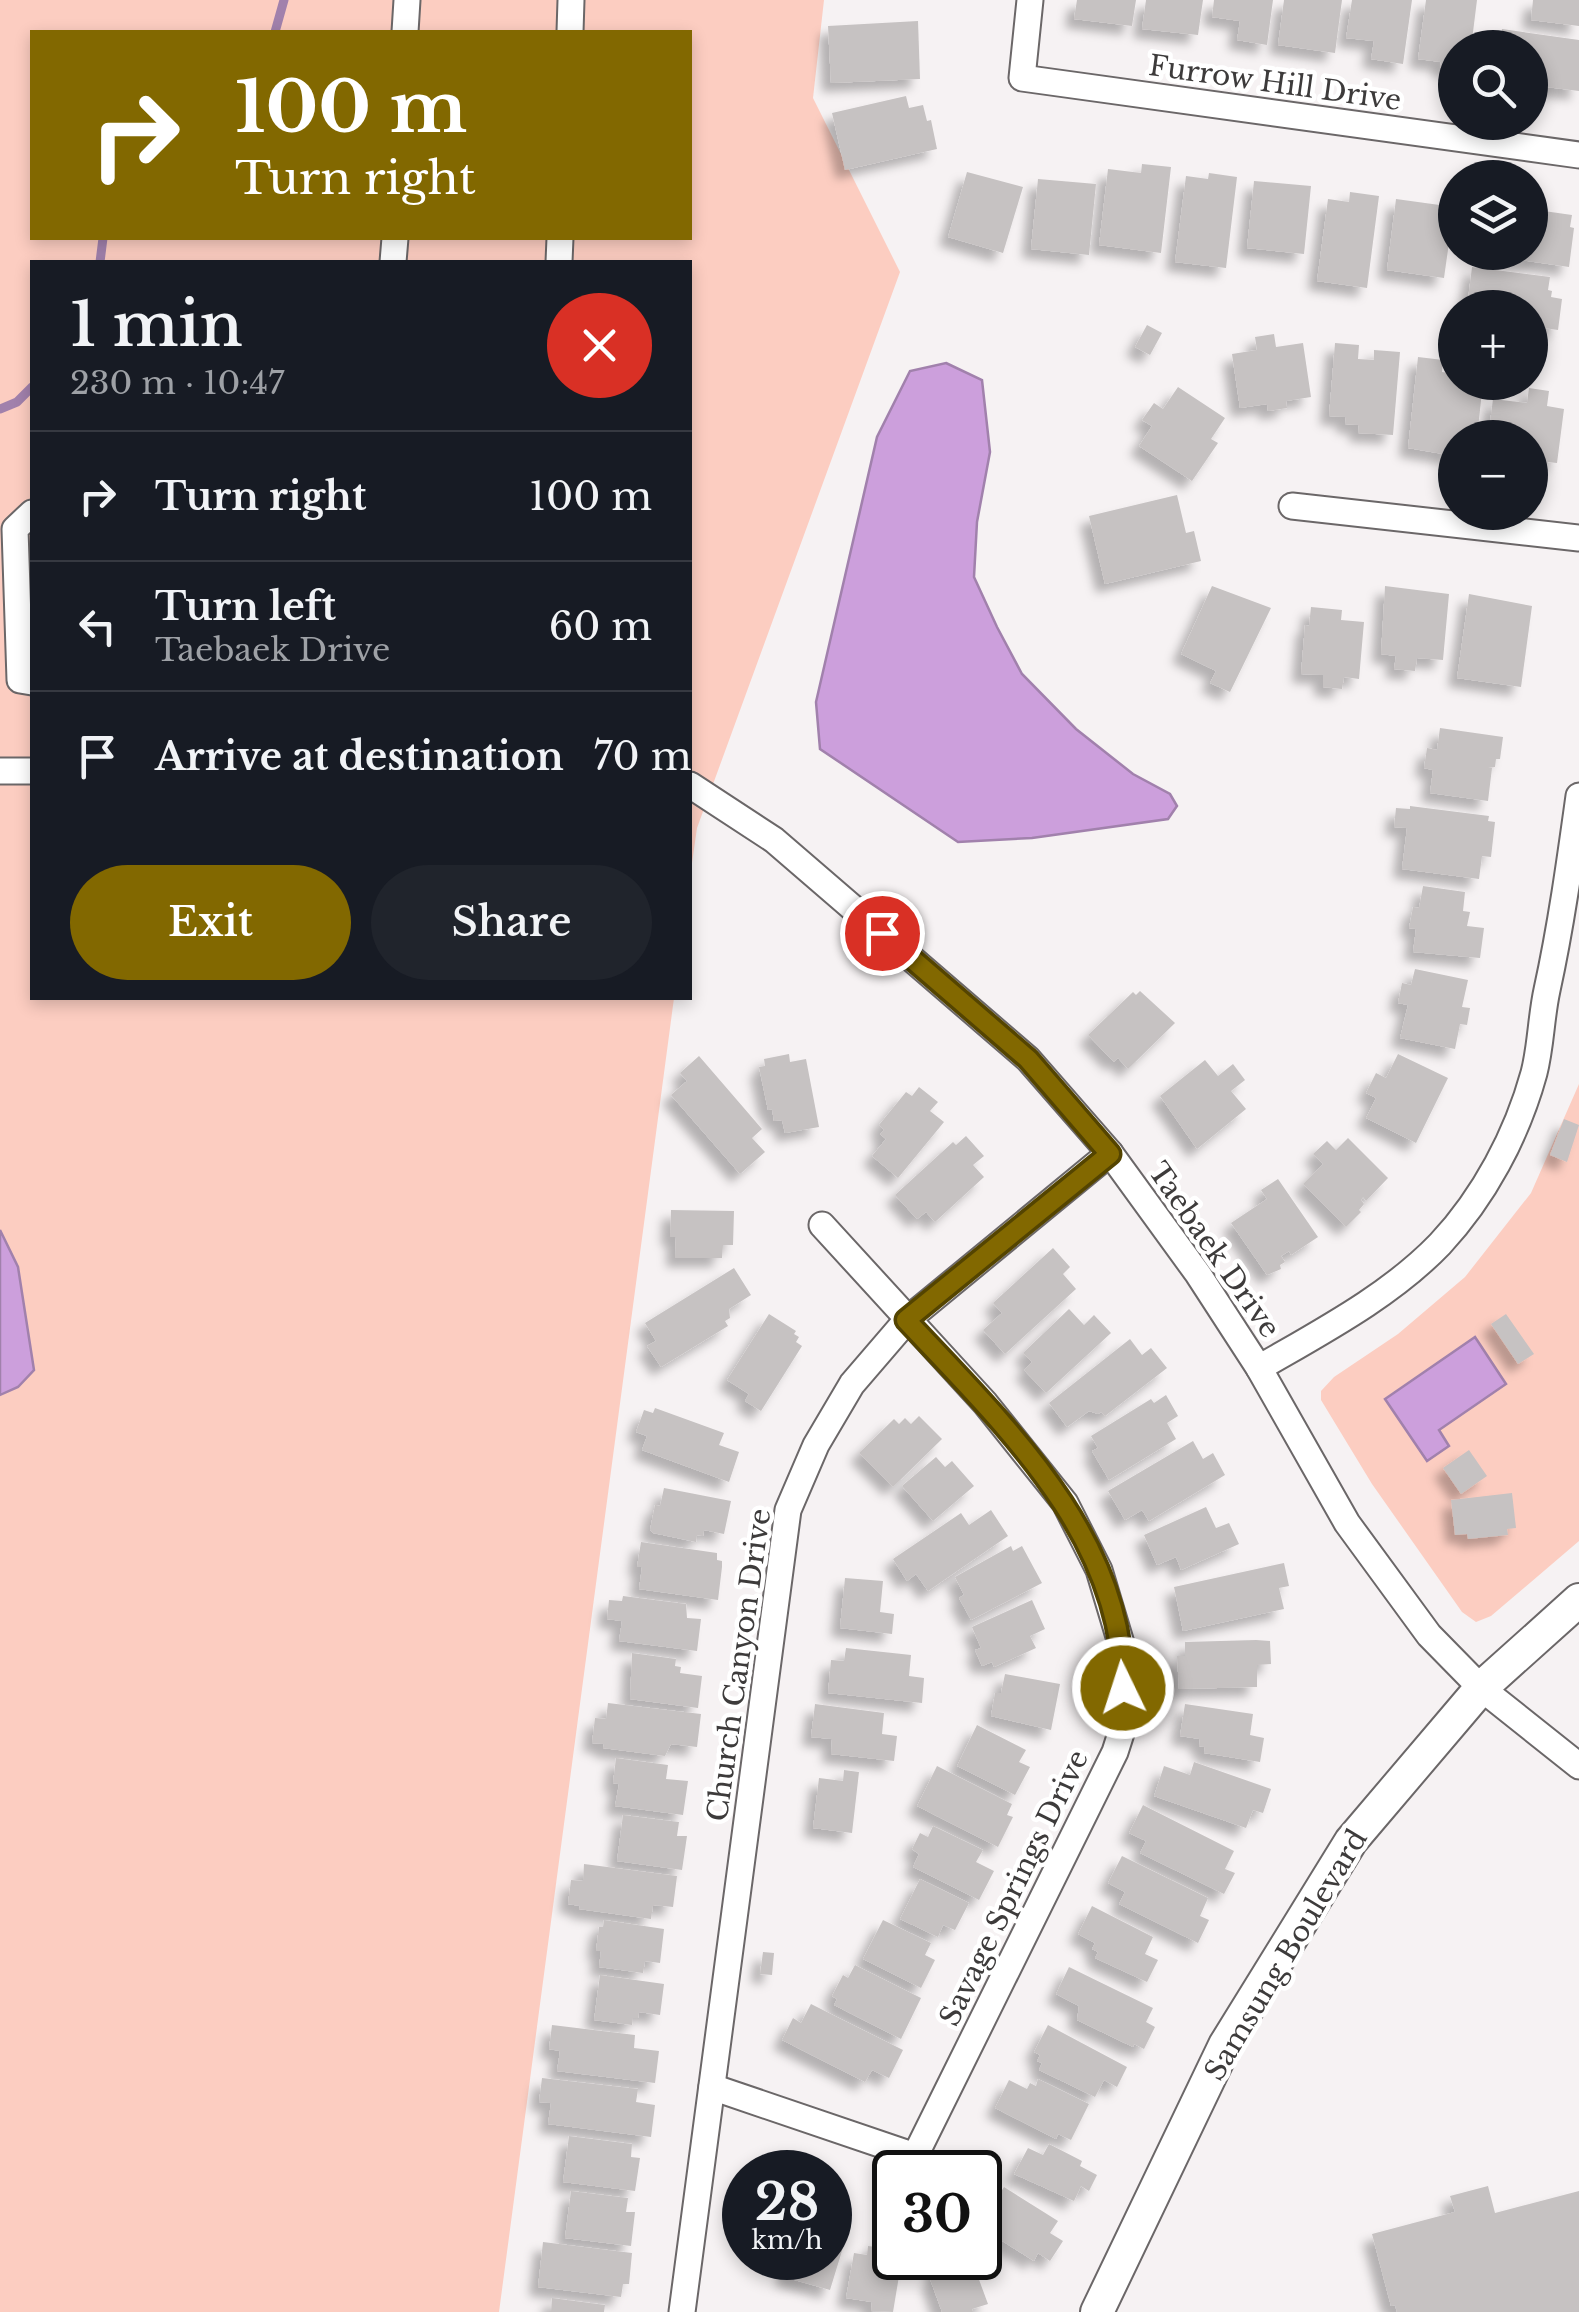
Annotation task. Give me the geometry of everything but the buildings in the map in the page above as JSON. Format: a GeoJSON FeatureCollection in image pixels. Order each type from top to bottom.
{"type":"FeatureCollection","features":[{"type":"Feature","properties":{"kind":"street"},"geometry":{"type":"LineString","coordinates":[[405,30],[407,0]]}},
{"type":"Feature","properties":{"kind":"street"},"geometry":{"type":"LineString","coordinates":[[570,30],[571,0]]}},
{"type":"Feature","properties":{"kind":"street","name":"Furrow Hill Drive"},"geometry":{"type":"LineString","coordinates":[[1030,0],[1022,78],[1579,155]]}},
{"type":"Feature","properties":{"kind":"street"},"geometry":{"type":"LineString","coordinates":[[1292,506],[1579,538]]}},
{"type":"Feature","properties":{"kind":"street"},"geometry":{"type":"LineString","coordinates":[[30,514],[15,529],[20,680],[30,682]]}},
{"type":"Feature","properties":{"kind":"street"},"geometry":{"type":"LineString","coordinates":[[0,771],[30,771]]}},
{"type":"Feature","properties":{"kind":"street","name":"Taebaek Drive"},"geometry":{"type":"LineString","coordinates":[[692,786],[774,840],[1014,1046],[1110,1154],[1219,1304],[1347,1523],[1429,1635],[1482,1688],[1579,1766]]}},
{"type":"Feature","properties":{"kind":"street"},"geometry":{"type":"LineString","coordinates":[[1259,1368],[1343,1318],[1440,1244],[1480,1191],[1515,1132],[1535,1070],[1546,992],[1568,954],[1579,796]]}},
{"type":"Feature","properties":{"kind":"street","name":"Church Canyon Drive"},"geometry":{"type":"LineString","coordinates":[[682,2312],[788,1510],[816,1445],[852,1384],[906,1320],[1110,1154]]}},
{"type":"Feature","properties":{"kind":"street","name":"Savage Springs Drive"},"geometry":{"type":"LineString","coordinates":[[712,2087],[916,2156],[1115,1752],[1123,1727],[1123,1650],[1099,1570],[1066,1503],[985,1402],[822,1225]]}},
{"type":"Feature","properties":{"kind":"street","name":"Samsung Boulevard"},"geometry":{"type":"LineString","coordinates":[[1098,2312],[1225,2044],[1350,1841],[1482,1688],[1579,1600]]}},
{"type":"Feature","properties":{"kind":"shaded area"},"geometry":{"type":"Polygon","coordinates":[[[0,0],[824,0],[813,98],[900,272],[697,828],[692,863],[692,260],[30,260],[30,1000],[674,1000],[499,2312],[0,2312],[0,0]]]}},
{"type":"Feature","properties":{"kind":"shaded area"},"geometry":{"type":"Polygon","coordinates":[[[946,363],[982,380],[990,452],[977,522],[974,577],[997,627],[1022,674],[1076,729],[1133,774],[1170,794],[1177,806],[1168,819],[1032,838],[958,842],[820,749],[816,702],[877,437],[910,371],[946,363]]]}},
{"type":"Feature","properties":{"kind":"shaded area"},"geometry":{"type":"Polygon","coordinates":[[[1579,1084],[1579,1541],[1491,1616],[1476,1622],[1462,1612],[1372,1484],[1321,1400],[1321,1391],[1334,1377],[1398,1334],[1465,1277],[1531,1193],[1579,1084]]]}},
{"type":"Feature","properties":{"kind":"shaded area"},"geometry":{"type":"Polygon","coordinates":[[[0,1230],[18,1267],[34,1370],[18,1387],[0,1395],[0,1230]]]}},
{"type":"Feature","properties":{"kind":"shaded area"},"geometry":{"type":"Polygon","coordinates":[[[1475,1337],[1506,1384],[1439,1430],[1449,1446],[1427,1461],[1385,1399],[1475,1337]]]}},
{"type":"Feature","properties":{"kind":"waterway"},"geometry":{"type":"LineString","coordinates":[[276,30],[284,0]]}},
{"type":"Feature","properties":{"kind":"waterway"},"geometry":{"type":"LineString","coordinates":[[100,260],[103,240]]}},
{"type":"Feature","properties":{"kind":"waterway"},"geometry":{"type":"LineString","coordinates":[[0,409],[17,402],[30,389]]}},
{"type":"Feature","properties":{"kind":"route"},"geometry":{"type":"LineString","coordinates":[[882,933],[1028,1059],[1110,1154],[906,1320],[985,1402],[1066,1503],[1099,1570],[1123,1650],[1123,1688]]}}]}
